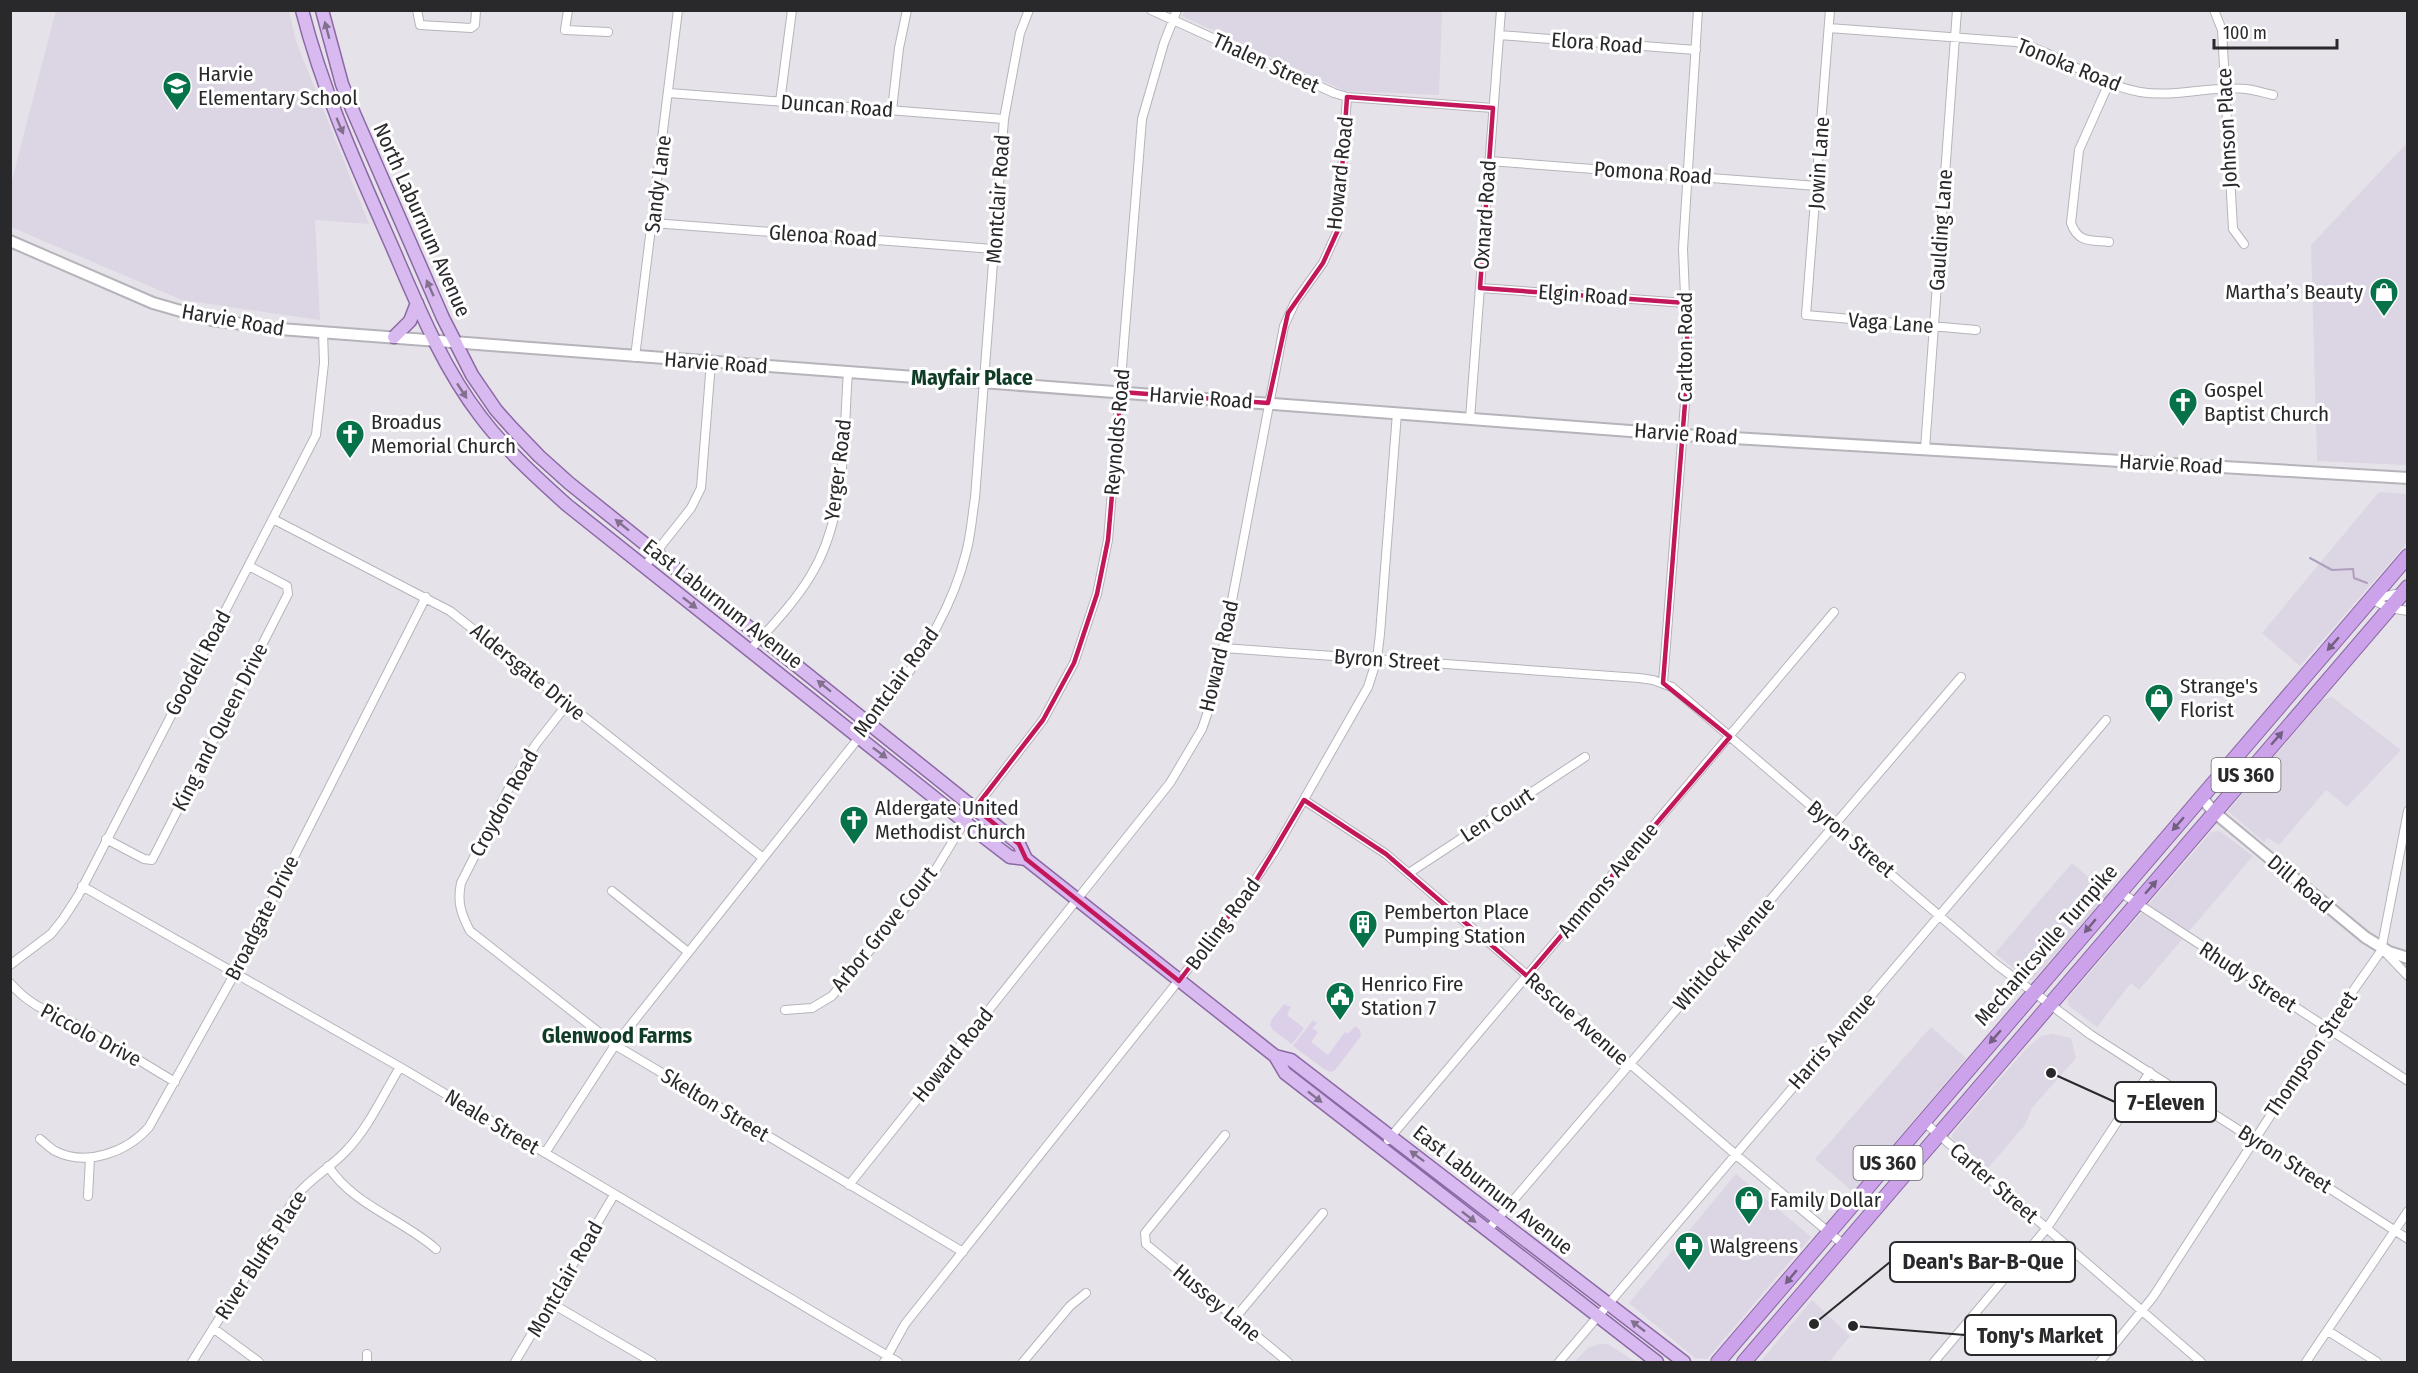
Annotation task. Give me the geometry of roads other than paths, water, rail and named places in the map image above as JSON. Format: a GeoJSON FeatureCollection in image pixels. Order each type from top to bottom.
{"type":"FeatureCollection","features":[{"type":"Feature","properties":{"kind":"highway","name":"Mechanicsville Turnpike"},"geometry":{"type":"LineString","coordinates":[[1718,1362],[2408,556]]}},
{"type":"Feature","properties":{"kind":"highway","name":"Mechanicsville Turnpike"},"geometry":{"type":"LineString","coordinates":[[1744,1362],[2389,608],[2406,591]]}},
{"type":"Feature","properties":{"kind":"main road","name":"North Laburnum Avenue"},"geometry":{"type":"LineString","coordinates":[[302,10],[333,110],[434,340]]}},
{"type":"Feature","properties":{"kind":"main road","name":"North Laburnum Avenue"},"geometry":{"type":"LineString","coordinates":[[322,10],[342,84],[352,109],[455,341]]}},
{"type":"Feature","properties":{"kind":"main road"},"geometry":{"type":"LineString","coordinates":[[394,337],[410,321],[417,303]]}},
{"type":"Feature","properties":{"kind":"main road","name":"East Laburnum Avenue"},"geometry":{"type":"LineString","coordinates":[[434,340],[463,393],[481,418],[514,456],[567,505],[1010,857],[1026,859]]}},
{"type":"Feature","properties":{"kind":"main road","name":"East Laburnum Avenue"},"geometry":{"type":"LineString","coordinates":[[455,341],[472,375],[496,410],[569,483],[1019,844],[1026,859],[1275,1056],[1285,1073],[1656,1362]]}},
{"type":"Feature","properties":{"kind":"main road","name":"East Laburnum Avenue"},"geometry":{"type":"LineString","coordinates":[[1275,1056],[1291,1060],[1684,1362]]}},
{"type":"Feature","properties":{"kind":"street"},"geometry":{"type":"LineString","coordinates":[[417,10],[420,25],[471,28],[475,26],[476,10]]}},
{"type":"Feature","properties":{"kind":"street"},"geometry":{"type":"LineString","coordinates":[[568,10],[565,30],[608,32]]}},
{"type":"Feature","properties":{"kind":"street","name":"Sandy Lane"},"geometry":{"type":"LineString","coordinates":[[635,357],[678,10]]}},
{"type":"Feature","properties":{"kind":"street"},"geometry":{"type":"LineString","coordinates":[[780,102],[792,10]]}},
{"type":"Feature","properties":{"kind":"street"},"geometry":{"type":"LineString","coordinates":[[892,110],[899,48],[907,10]]}},
{"type":"Feature","properties":{"kind":"street","name":"Montclair Road"},"geometry":{"type":"LineString","coordinates":[[545,1153],[615,1045],[926,648],[953,593],[967,553],[975,498],[1004,118],[1020,33],[1029,10]]}},
{"type":"Feature","properties":{"kind":"street","name":"Thalen Street"},"geometry":{"type":"LineString","coordinates":[[1151,10],[1347,98],[1493,108]]}},
{"type":"Feature","properties":{"kind":"street","name":"Reynolds Road"},"geometry":{"type":"LineString","coordinates":[[965,821],[1043,720],[1074,663],[1097,594],[1108,540],[1142,119],[1164,43],[1178,10]]}},
{"type":"Feature","properties":{"kind":"street","name":"Oxnard Road"},"geometry":{"type":"LineString","coordinates":[[1470,419],[1501,10]]}},
{"type":"Feature","properties":{"kind":"street","name":"Carlton Road"},"geometry":{"type":"LineString","coordinates":[[1663,683],[1688,365],[1683,249],[1698,10]]}},
{"type":"Feature","properties":{"kind":"street","name":"Jowin Lane"},"geometry":{"type":"LineString","coordinates":[[1806,315],[1830,10]]}},
{"type":"Feature","properties":{"kind":"street","name":"Gaulding Lane"},"geometry":{"type":"LineString","coordinates":[[1925,449],[1957,10]]}},
{"type":"Feature","properties":{"kind":"street","name":"Johnson Place"},"geometry":{"type":"LineString","coordinates":[[2214,10],[2222,30],[2233,229],[2244,244]]}},
{"type":"Feature","properties":{"kind":"street","name":"Tonoka Road"},"geometry":{"type":"LineString","coordinates":[[1828,28],[2005,41],[2024,45],[2109,83],[2144,92],[2170,94],[2246,89],[2272,95]]}},
{"type":"Feature","properties":{"kind":"street","name":"Elora Road"},"geometry":{"type":"LineString","coordinates":[[1499,35],[1696,50]]}},
{"type":"Feature","properties":{"kind":"street"},"geometry":{"type":"LineString","coordinates":[[2109,83],[2079,150],[2071,223],[2074,232],[2082,239],[2109,242]]}},
{"type":"Feature","properties":{"kind":"street","name":"Duncan Road"},"geometry":{"type":"LineString","coordinates":[[669,93],[1004,118]]}},
{"type":"Feature","properties":{"kind":"street","name":"Howard Road"},"geometry":{"type":"LineString","coordinates":[[849,1185],[1170,783],[1202,729],[1213,697],[1223,648],[1284,326],[1288,313],[1323,263],[1338,230],[1347,98]]}},
{"type":"Feature","properties":{"kind":"street","name":"Pomona Road"},"geometry":{"type":"LineString","coordinates":[[1489,161],[1817,186]]}},
{"type":"Feature","properties":{"kind":"street","name":"Glenoa Road"},"geometry":{"type":"LineString","coordinates":[[653,223],[994,249]]}},
{"type":"Feature","properties":{"kind":"street","name":"Harvie Road"},"geometry":{"type":"LineString","coordinates":[[10,241],[153,303],[190,314],[250,326],[1683,435],[2408,478]]}},
{"type":"Feature","properties":{"kind":"street","name":"Elgin Road"},"geometry":{"type":"LineString","coordinates":[[1480,288],[1686,303]]}},
{"type":"Feature","properties":{"kind":"street","name":"Vaga Lane"},"geometry":{"type":"LineString","coordinates":[[1806,315],[1976,330]]}},
{"type":"Feature","properties":{"kind":"street","name":"Goodell Road"},"geometry":{"type":"LineString","coordinates":[[10,965],[51,934],[63,919],[316,435],[324,363],[323,332]]}},
{"type":"Feature","properties":{"kind":"street"},"geometry":{"type":"LineString","coordinates":[[645,567],[691,508],[701,488],[711,362]]}},
{"type":"Feature","properties":{"kind":"street","name":"Yerger Road"},"geometry":{"type":"LineString","coordinates":[[750,650],[811,575],[829,536],[838,492],[848,372]]}},
{"type":"Feature","properties":{"kind":"street","name":"Bolling Road"},"geometry":{"type":"LineString","coordinates":[[886,1359],[905,1324],[1179,981],[1257,879],[1368,687],[1377,659],[1397,413]]}},
{"type":"Feature","properties":{"kind":"street","name":"Aldersgate Drive"},"geometry":{"type":"LineString","coordinates":[[273,519],[426,597],[464,621],[762,857]]}},
{"type":"Feature","properties":{"kind":"street","name":"King and Queen Drive"},"geometry":{"type":"LineString","coordinates":[[106,839],[144,859],[152,860],[288,594],[287,586],[249,566]]}},
{"type":"Feature","properties":{"kind":"street"},"geometry":{"type":"LineString","coordinates":[[2371,599],[2406,591]]}},
{"type":"Feature","properties":{"kind":"street","name":"Broadgate Drive"},"geometry":{"type":"LineString","coordinates":[[40,1139],[55,1151],[90,1158],[121,1148],[139,1138],[149,1127],[235,973],[426,597]]}},
{"type":"Feature","properties":{"kind":"street"},"geometry":{"type":"LineString","coordinates":[[2371,599],[2389,608],[2408,611]]}},
{"type":"Feature","properties":{"kind":"street","name":"Ammons Avenue"},"geometry":{"type":"LineString","coordinates":[[1381,1149],[1731,737],[1834,612]]}},
{"type":"Feature","properties":{"kind":"street","name":"Byron Street"},"geometry":{"type":"LineString","coordinates":[[1223,648],[1639,678],[1672,687],[2033,993],[2150,1072],[2408,1239]]}},
{"type":"Feature","properties":{"kind":"street","name":"Whitlock Avenue"},"geometry":{"type":"LineString","coordinates":[[1487,1231],[1961,677]]}},
{"type":"Feature","properties":{"kind":"street","name":"Croydon Road"},"geometry":{"type":"LineString","coordinates":[[460,910],[461,883],[500,806],[524,762],[567,703]]}},
{"type":"Feature","properties":{"kind":"street","name":"Harris Avenue"},"geometry":{"type":"LineString","coordinates":[[1559,1362],[2106,720]]}},
{"type":"Feature","properties":{"kind":"street","name":"Len Court"},"geometry":{"type":"LineString","coordinates":[[1409,873],[1585,757]]}},
{"type":"Feature","properties":{"kind":"street","name":"Dill Road"},"geometry":{"type":"LineString","coordinates":[[2201,797],[2214,812],[2347,922],[2382,948],[2408,957]]}},
{"type":"Feature","properties":{"kind":"street","name":"Rescue Avenue"},"geometry":{"type":"LineString","coordinates":[[1304,800],[1378,848],[1409,873],[1735,1154],[1845,1245]]}},
{"type":"Feature","properties":{"kind":"street","name":"Thompson Street"},"geometry":{"type":"LineString","coordinates":[[2100,1362],[2143,1311],[2327,1028],[2382,948],[2408,811]]}},
{"type":"Feature","properties":{"kind":"street","name":"Arbor Grove Court"},"geometry":{"type":"LineString","coordinates":[[785,1010],[812,1008],[832,996],[933,874],[965,821]]}},
{"type":"Feature","properties":{"kind":"street","name":"Neale Street"},"geometry":{"type":"LineString","coordinates":[[82,886],[400,1067],[886,1359],[898,1362]]}},
{"type":"Feature","properties":{"kind":"street"},"geometry":{"type":"LineString","coordinates":[[612,891],[688,952]]}},
{"type":"Feature","properties":{"kind":"street","name":"Rhudy Street"},"geometry":{"type":"LineString","coordinates":[[2120,892],[2408,1081]]}},
{"type":"Feature","properties":{"kind":"street","name":"Skelton Street"},"geometry":{"type":"LineString","coordinates":[[460,910],[470,931],[615,1045],[963,1252]]}},
{"type":"Feature","properties":{"kind":"street"},"geometry":{"type":"LineString","coordinates":[[2382,948],[2408,976]]}},
{"type":"Feature","properties":{"kind":"street","name":"Piccolo Drive"},"geometry":{"type":"LineString","coordinates":[[10,983],[23,998],[35,1006],[78,1026],[176,1082]]}},
{"type":"Feature","properties":{"kind":"street","name":"River Bluffs Place"},"geometry":{"type":"LineString","coordinates":[[192,1362],[297,1195],[312,1178],[356,1140],[400,1067]]}},
{"type":"Feature","properties":{"kind":"street"},"geometry":{"type":"LineString","coordinates":[[1934,1362],[2047,1228],[2150,1072]]}},
{"type":"Feature","properties":{"kind":"street","name":"Carter Street"},"geometry":{"type":"LineString","coordinates":[[1923,1121],[2201,1362]]}},
{"type":"Feature","properties":{"kind":"street","name":"Hussey Lane"},"geometry":{"type":"LineString","coordinates":[[1226,1135],[1145,1233],[1146,1244],[1288,1362]]}},
{"type":"Feature","properties":{"kind":"street"},"geometry":{"type":"LineString","coordinates":[[88,1196],[90,1158]]}},
{"type":"Feature","properties":{"kind":"street"},"geometry":{"type":"LineString","coordinates":[[328,1166],[347,1190],[421,1235],[436,1249]]}},
{"type":"Feature","properties":{"kind":"street","name":"Montclair Road"},"geometry":{"type":"LineString","coordinates":[[515,1362],[614,1195]]}},
{"type":"Feature","properties":{"kind":"street"},"geometry":{"type":"LineString","coordinates":[[2306,1362],[2408,1211]]}},
{"type":"Feature","properties":{"kind":"street"},"geometry":{"type":"LineString","coordinates":[[1235,1318],[1323,1213]]}},
{"type":"Feature","properties":{"kind":"street"},"geometry":{"type":"LineString","coordinates":[[1023,1362],[1070,1306],[1086,1293]]}},
{"type":"Feature","properties":{"kind":"street"},"geometry":{"type":"LineString","coordinates":[[551,1302],[652,1362]]}},
{"type":"Feature","properties":{"kind":"street"},"geometry":{"type":"LineString","coordinates":[[213,1328],[259,1362]]}},
{"type":"Feature","properties":{"kind":"street"},"geometry":{"type":"LineString","coordinates":[[2328,1331],[2377,1362]]}},
{"type":"Feature","properties":{"kind":"waterway"},"geometry":{"type":"LineString","coordinates":[[2310,558],[2332,570],[2353,569],[2354,578],[2367,583]]}},
{"type":"Feature","properties":{"kind":"place","name":"Harvie Elementary School"},"geometry":{"type":"Point","coordinates":[177,112]}},
{"type":"Feature","properties":{"kind":"place","name":"Martha’s Beauty"},"geometry":{"type":"Point","coordinates":[2384,318]}},
{"type":"Feature","properties":{"kind":"place","name":"Gospel Baptist Church"},"geometry":{"type":"Point","coordinates":[2183,428]}},
{"type":"Feature","properties":{"kind":"place","name":"Broadus Memorial Church"},"geometry":{"type":"Point","coordinates":[350,460]}},
{"type":"Feature","properties":{"kind":"place","name":"Strange's Florist"},"geometry":{"type":"Point","coordinates":[2159,724]}},
{"type":"Feature","properties":{"kind":"place","name":"Aldergate United Methodist Church"},"geometry":{"type":"Point","coordinates":[854,846]}},
{"type":"Feature","properties":{"kind":"place","name":"Pemberton Place Pumping Station"},"geometry":{"type":"Point","coordinates":[1363,950]}},
{"type":"Feature","properties":{"kind":"place","name":"Henrico Fire Station 7"},"geometry":{"type":"Point","coordinates":[1340,1022]}},
{"type":"Feature","properties":{"kind":"place","name":"7-Eleven"},"geometry":{"type":"Point","coordinates":[2051,1073]}},
{"type":"Feature","properties":{"kind":"place","name":"Family Dollar"},"geometry":{"type":"Point","coordinates":[1749,1226]}},
{"type":"Feature","properties":{"kind":"place","name":"Walgreens"},"geometry":{"type":"Point","coordinates":[1689,1272]}},
{"type":"Feature","properties":{"kind":"place","name":"Dean's Bar-B-Que"},"geometry":{"type":"Point","coordinates":[1814,1324]}},
{"type":"Feature","properties":{"kind":"place","name":"Tony's Market"},"geometry":{"type":"Point","coordinates":[1853,1326]}},
{"type":"Feature","properties":{"kind":"district","name":"Mayfair Place"},"geometry":{"type":"Point","coordinates":[972,377]}},
{"type":"Feature","properties":{"kind":"district","name":"Glenwood Farms"},"geometry":{"type":"Point","coordinates":[617,1035]}}]}
